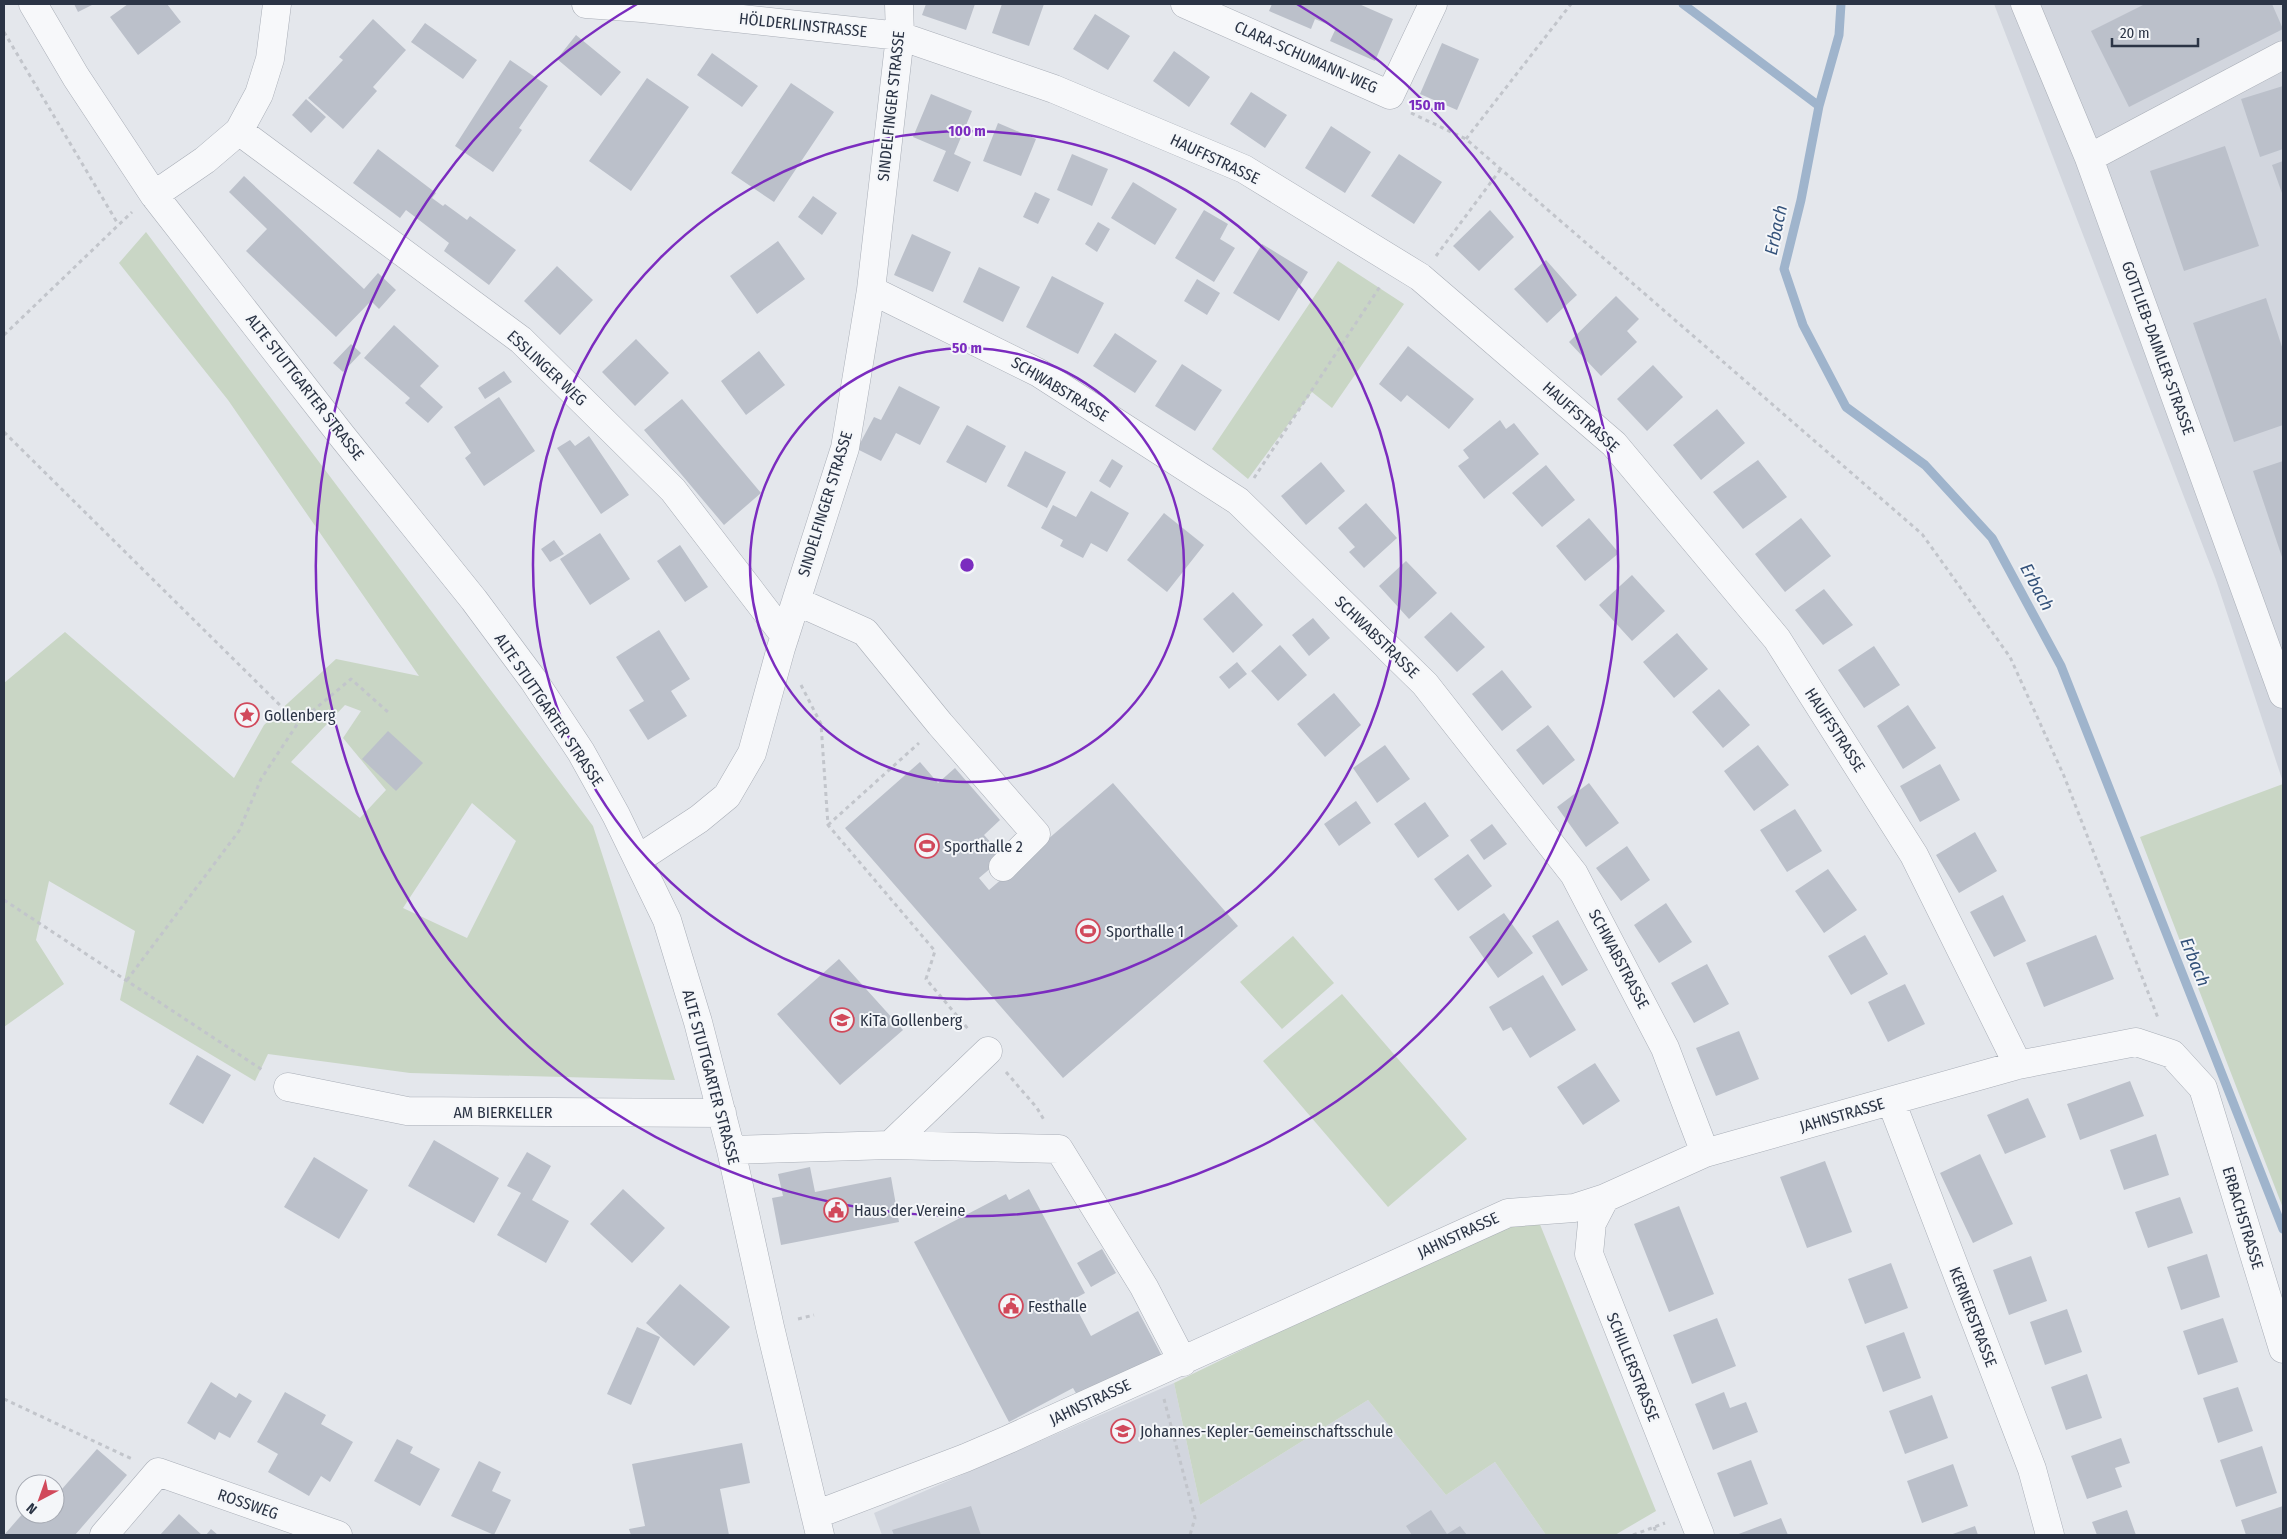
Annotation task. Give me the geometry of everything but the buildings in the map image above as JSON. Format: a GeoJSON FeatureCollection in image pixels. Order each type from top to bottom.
{"type":"FeatureCollection","features":[{"type":"Feature","properties":{"kind":"street","name":"ALTE STUTTGARTER STRASSE"},"geometry":{"type":"LineString","coordinates":[[33,4],[76,77],[154,195],[336,428],[474,600],[534,681],[581,752],[638,859],[667,920],[698,1022],[731,1150],[770,1327],[818,1525]]}},
{"type":"Feature","properties":{"kind":"street"},"geometry":{"type":"LineString","coordinates":[[154,195],[206,160],[239,131],[260,94],[270,59],[277,4]]}},
{"type":"Feature","properties":{"kind":"street","name":"HÖLDERLINSTRASSE"},"geometry":{"type":"LineString","coordinates":[[586,4],[642,6],[900,36]]}},
{"type":"Feature","properties":{"kind":"street","name":"SINDELFINGER STRASSE"},"geometry":{"type":"LineString","coordinates":[[638,859],[699,819],[727,796],[752,753],[783,642],[845,448],[871,290],[900,36],[899,4]]}},
{"type":"Feature","properties":{"kind":"street","name":"CLARA-SCHUMANN-WEG"},"geometry":{"type":"LineString","coordinates":[[1186,4],[1390,95],[1433,4]]}},
{"type":"Feature","properties":{"kind":"street","name":"GOTTLIEB-DAIMLER-STRASSE"},"geometry":{"type":"LineString","coordinates":[[2025,4],[2089,158],[2283,694]]}},
{"type":"Feature","properties":{"kind":"street","name":"HAUFFSTRASSE"},"geometry":{"type":"LineString","coordinates":[[900,36],[1054,89],[1244,169],[1420,277],[1614,444],[1777,639],[1914,855],[2018,1065]]}},
{"type":"Feature","properties":{"kind":"street"},"geometry":{"type":"LineString","coordinates":[[2089,158],[2283,55]]}},
{"type":"Feature","properties":{"kind":"street","name":"ESSLINGER WEG"},"geometry":{"type":"LineString","coordinates":[[239,131],[521,340],[673,490],[783,642]]}},
{"type":"Feature","properties":{"kind":"street","name":"SCHWABSTRASSE"},"geometry":{"type":"LineString","coordinates":[[871,290],[1039,372],[1238,501],[1425,684],[1574,874],[1665,1048],[1705,1153]]}},
{"type":"Feature","properties":{"kind":"street"},"geometry":{"type":"LineString","coordinates":[[796,601],[865,632],[940,724],[1036,834],[1003,866]]}},
{"type":"Feature","properties":{"kind":"street","name":"JAHNSTRASSE"},"geometry":{"type":"LineString","coordinates":[[818,1525],[1183,1362],[1508,1212],[1574,1208],[1605,1198],[1705,1153],[2018,1065],[2136,1042],[2172,1054],[2203,1088]]}},
{"type":"Feature","properties":{"kind":"street"},"geometry":{"type":"LineString","coordinates":[[890,1145],[988,1052]]}},
{"type":"Feature","properties":{"kind":"street","name":"AM BIERKELLER"},"geometry":{"type":"LineString","coordinates":[[288,1087],[407,1111],[722,1113]]}},
{"type":"Feature","properties":{"kind":"street","name":"ERBACHSTRASSE"},"geometry":{"type":"LineString","coordinates":[[2203,1088],[2283,1348]]}},
{"type":"Feature","properties":{"kind":"street","name":"KERNERSTRASSE"},"geometry":{"type":"LineString","coordinates":[[1890,1101],[2032,1469],[2050,1535]]}},
{"type":"Feature","properties":{"kind":"street"},"geometry":{"type":"LineString","coordinates":[[731,1150],[890,1145],[1059,1149],[1144,1287],[1183,1362]]}},
{"type":"Feature","properties":{"kind":"street","name":"SCHILLERSTRASSE"},"geometry":{"type":"LineString","coordinates":[[1605,1198],[1592,1223],[1589,1254],[1696,1524]]}},
{"type":"Feature","properties":{"kind":"street"},"geometry":{"type":"LineString","coordinates":[[104,1535],[158,1472]]}},
{"type":"Feature","properties":{"kind":"street","name":"ROSSWEG"},"geometry":{"type":"LineString","coordinates":[[158,1472],[338,1535]]}},
{"type":"Feature","properties":{"kind":"path"},"geometry":{"type":"LineString","coordinates":[[1466,139],[1571,4]]}},
{"type":"Feature","properties":{"kind":"path"},"geometry":{"type":"LineString","coordinates":[[4,32],[118,224]]}},
{"type":"Feature","properties":{"kind":"path"},"geometry":{"type":"LineString","coordinates":[[1390,95],[1394,105],[1466,139],[1922,534],[2010,657],[2064,776],[2172,1054]]}},
{"type":"Feature","properties":{"kind":"path"},"geometry":{"type":"LineString","coordinates":[[1238,501],[1384,280],[1420,277],[1500,170]]}},
{"type":"Feature","properties":{"kind":"path"},"geometry":{"type":"LineString","coordinates":[[4,335],[118,224],[154,195]]}},
{"type":"Feature","properties":{"kind":"path"},"geometry":{"type":"LineString","coordinates":[[4,432],[298,723]]}},
{"type":"Feature","properties":{"kind":"path"},"geometry":{"type":"LineString","coordinates":[[783,642],[821,724],[828,825],[935,950],[926,979],[1037,1108],[1059,1149]]}},
{"type":"Feature","properties":{"kind":"path"},"geometry":{"type":"LineString","coordinates":[[127,980],[239,832],[261,779],[298,723],[351,679],[389,713]]}},
{"type":"Feature","properties":{"kind":"path"},"geometry":{"type":"LineString","coordinates":[[828,825],[940,724]]}},
{"type":"Feature","properties":{"kind":"path"},"geometry":{"type":"LineString","coordinates":[[4,900],[288,1087]]}},
{"type":"Feature","properties":{"kind":"path"},"geometry":{"type":"LineString","coordinates":[[1157,1372],[1194,1518],[1190,1535]]}},
{"type":"Feature","properties":{"kind":"path"},"geometry":{"type":"LineString","coordinates":[[4,1399],[158,1472]]}},
{"type":"Feature","properties":{"kind":"path"},"geometry":{"type":"LineString","coordinates":[[1633,1535],[1654,1527],[1696,1524]]}},
{"type":"Feature","properties":{"kind":"path"},"geometry":{"type":"LineString","coordinates":[[1654,1527],[1657,1535]]}},
{"type":"Feature","properties":{"kind":"shaded area"},"geometry":{"type":"Polygon","coordinates":[[[1994,4],[2283,4],[2283,782],[2216,580],[1994,4]]]}},
{"type":"Feature","properties":{"kind":"shaded area","name":"Johannes-Kepler-Gemeinschaftsschule"},"geometry":{"type":"Polygon","coordinates":[[[1174,1383],[1200,1505],[1368,1400],[1446,1495],[1495,1462],[1546,1535],[882,1535],[874,1513],[1174,1383]]]}},
{"type":"Feature","properties":{"kind":"green space"},"geometry":{"type":"Polygon","coordinates":[[[146,232],[593,826],[675,1080],[410,1073],[268,1054],[255,1081],[120,1000],[135,931],[49,881],[36,940],[64,984],[4,1027],[4,683],[65,632],[234,778],[264,725],[336,659],[419,676],[228,400],[119,263],[146,232]],[[345,705],[291,762],[360,818],[386,790],[343,738],[361,711],[345,705]],[[472,803],[403,908],[467,938],[516,841],[472,803]]]}},
{"type":"Feature","properties":{"kind":"green space"},"geometry":{"type":"Polygon","coordinates":[[[1338,261],[1404,304],[1332,408],[1312,392],[1248,479],[1212,449],[1338,261]]]}},
{"type":"Feature","properties":{"kind":"green space"},"geometry":{"type":"Polygon","coordinates":[[[2283,784],[2283,1208],[2140,837],[2283,784]]]}},
{"type":"Feature","properties":{"kind":"green space"},"geometry":{"type":"Polygon","coordinates":[[[1293,936],[1334,983],[1282,1029],[1240,982],[1293,936]]]}},
{"type":"Feature","properties":{"kind":"green space"},"geometry":{"type":"Polygon","coordinates":[[[1342,994],[1467,1139],[1388,1207],[1263,1061],[1342,994]]]}},
{"type":"Feature","properties":{"kind":"green space"},"geometry":{"type":"Polygon","coordinates":[[[1539,1222],[1656,1511],[1615,1535],[1546,1535],[1495,1462],[1446,1495],[1368,1400],[1200,1505],[1174,1383],[1494,1227],[1539,1222]]]}},
{"type":"Feature","properties":{"kind":"waterway"},"geometry":{"type":"LineString","coordinates":[[1683,4],[1819,106]]}},
{"type":"Feature","properties":{"kind":"waterway","name":"Erbach"},"geometry":{"type":"LineString","coordinates":[[1841,4],[1839,35],[1819,106],[1801,200],[1784,269],[1803,325],[1846,407],[1925,465],[1992,538],[2061,666],[2283,1229]]}},
{"type":"Feature","properties":{"kind":"place","name":"Gollenberg"},"geometry":{"type":"Point","coordinates":[247,715]}},
{"type":"Feature","properties":{"kind":"place","name":"Sporthalle 2"},"geometry":{"type":"Point","coordinates":[927,846]}},
{"type":"Feature","properties":{"kind":"place","name":"Sporthalle 1"},"geometry":{"type":"Point","coordinates":[1088,931]}},
{"type":"Feature","properties":{"kind":"place","name":"KiTa Gollenberg"},"geometry":{"type":"Point","coordinates":[842,1020]}},
{"type":"Feature","properties":{"kind":"place","name":"Haus der Vereine"},"geometry":{"type":"Point","coordinates":[836,1210]}},
{"type":"Feature","properties":{"kind":"place","name":"Festhalle"},"geometry":{"type":"Point","coordinates":[1011,1306]}},
{"type":"Feature","properties":{"kind":"place","name":"Johannes-Kepler-Gemeinschaftsschule"},"geometry":{"type":"Point","coordinates":[1123,1431]}}]}
